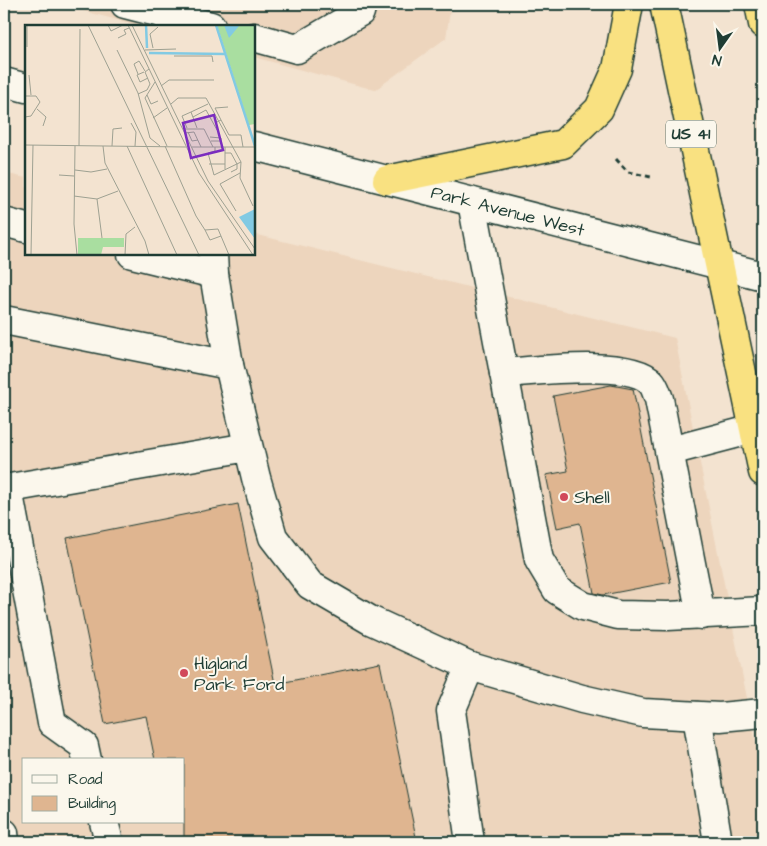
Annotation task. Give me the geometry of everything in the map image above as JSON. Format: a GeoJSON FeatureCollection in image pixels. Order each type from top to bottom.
{"type":"FeatureCollection","features":[{"type":"Feature","properties":{"kind":"highway"},"geometry":{"type":"LineString","coordinates":[[387,180],[563,144],[599,110],[618,69],[629,4]]}},
{"type":"Feature","properties":{"kind":"highway","name":"US 41"},"geometry":{"type":"LineString","coordinates":[[664,4],[763,472]]}},
{"type":"Feature","properties":{"kind":"highway"},"geometry":{"type":"LineString","coordinates":[[759,4],[763,24]]}},
{"type":"Feature","properties":{"kind":"street"},"geometry":{"type":"LineString","coordinates":[[125,4],[171,21],[203,25]]}},
{"type":"Feature","properties":{"kind":"street"},"geometry":{"type":"LineString","coordinates":[[255,38],[297,49],[360,12],[362,4]]}},
{"type":"Feature","properties":{"kind":"street","name":"Park Avenue West"},"geometry":{"type":"LineString","coordinates":[[255,146],[763,276]]}},
{"type":"Feature","properties":{"kind":"street"},"geometry":{"type":"LineString","coordinates":[[472,202],[539,560],[557,590],[583,606],[618,615],[668,616],[763,611]]}},
{"type":"Feature","properties":{"kind":"street"},"geometry":{"type":"LineString","coordinates":[[4,222],[25,228]]}},
{"type":"Feature","properties":{"kind":"street"},"geometry":{"type":"LineString","coordinates":[[140,255],[214,264],[229,365],[248,446],[273,536],[310,585],[370,620],[470,666],[582,699],[643,713],[720,717],[763,713]]}},
{"type":"Feature","properties":{"kind":"street"},"geometry":{"type":"LineString","coordinates":[[4,320],[229,365]]}},
{"type":"Feature","properties":{"kind":"street"},"geometry":{"type":"LineString","coordinates":[[504,373],[604,368],[633,371],[651,381],[659,399],[701,614]]}},
{"type":"Feature","properties":{"kind":"street"},"geometry":{"type":"LineString","coordinates":[[670,451],[754,429]]}},
{"type":"Feature","properties":{"kind":"street"},"geometry":{"type":"LineString","coordinates":[[87,758],[84,746],[52,723],[6,489],[248,446]]}},
{"type":"Feature","properties":{"kind":"street"},"geometry":{"type":"LineString","coordinates":[[470,666],[451,712],[470,842]]}},
{"type":"Feature","properties":{"kind":"street"},"geometry":{"type":"LineString","coordinates":[[698,716],[718,842]]}},
{"type":"Feature","properties":{"kind":"street"},"geometry":{"type":"LineString","coordinates":[[104,824],[109,842]]}},
{"type":"Feature","properties":{"kind":"street"},"geometry":{"type":"LineString","coordinates":[[4,833],[6,842]]}},
{"type":"Feature","properties":{"kind":"path"},"geometry":{"type":"LineString","coordinates":[[616,159],[628,172],[651,177]]}},
{"type":"Feature","properties":{"kind":"shaded area"},"geometry":{"type":"Polygon","coordinates":[[[57,4],[451,4],[446,38],[375,90],[255,57],[255,25],[136,25],[57,4]]]}},
{"type":"Feature","properties":{"kind":"shaded area"},"geometry":{"type":"Polygon","coordinates":[[[4,173],[25,178],[25,255],[255,255],[255,234],[675,338],[763,778],[763,842],[4,842],[4,173]]]}},
{"type":"Feature","properties":{"kind":"building","name":"Shell"},"geometry":{"type":"Polygon","coordinates":[[[611,385],[633,389],[671,582],[603,595],[594,593],[580,523],[557,528],[546,475],[568,471],[553,396],[611,385]]]}},
{"type":"Feature","properties":{"kind":"building","name":"Higland Park Ford"},"geometry":{"type":"Polygon","coordinates":[[[238,504],[275,684],[380,663],[417,842],[184,842],[185,758],[155,758],[146,716],[105,724],[67,538],[238,504]]]}},
{"type":"Feature","properties":{"kind":"place","name":"Shell"},"geometry":{"type":"Point","coordinates":[564,497]}},
{"type":"Feature","properties":{"kind":"place","name":"Higland Park Ford"},"geometry":{"type":"Point","coordinates":[184,673]}}]}
